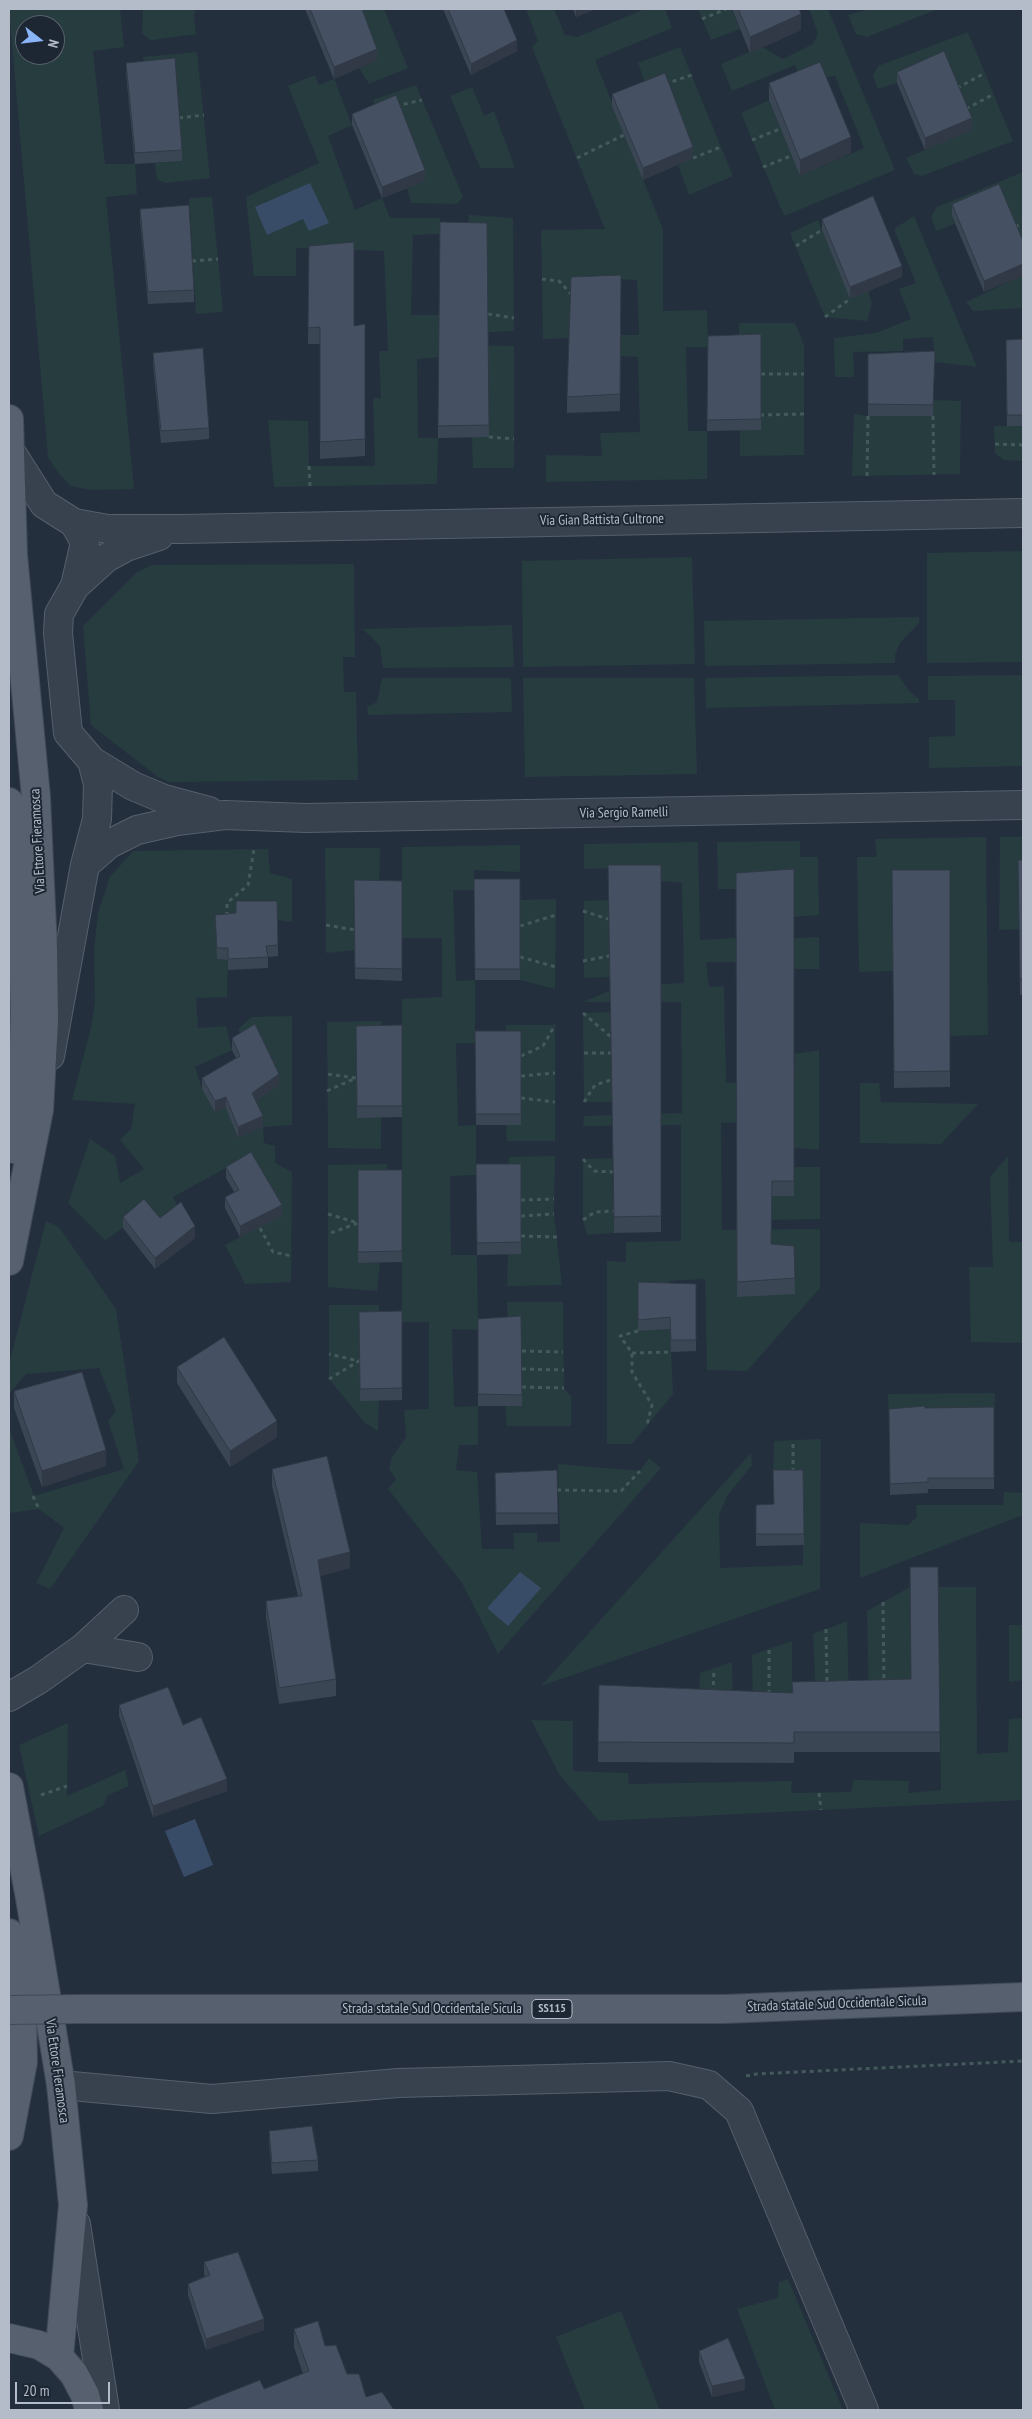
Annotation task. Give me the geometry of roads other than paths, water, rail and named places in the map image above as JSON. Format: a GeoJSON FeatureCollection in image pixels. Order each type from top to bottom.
{"type":"FeatureCollection","features":[{"type":"Feature","properties":{"kind":"main road","name":"Via Ettore Fieramosca"},"geometry":{"type":"LineString","coordinates":[[9,419],[13,555],[36,797],[44,949],[44,1022],[39,1110],[9,1261]]}},
{"type":"Feature","properties":{"kind":"main road","name":"Via Ettore Fieramosca"},"geometry":{"type":"LineString","coordinates":[[9,802],[23,941],[25,1013],[22,1082],[9,1188]]}},
{"type":"Feature","properties":{"kind":"main road","name":"Via Ettore Fieramosca"},"geometry":{"type":"LineString","coordinates":[[9,1788],[13,1826],[61,2086],[73,2206],[59,2357]]}},
{"type":"Feature","properties":{"kind":"main road","name":"Via Ettore Fieramosca"},"geometry":{"type":"LineString","coordinates":[[9,1933],[22,2012],[24,2062],[9,2136]]}},
{"type":"Feature","properties":{"kind":"main road","name":"Strada statale Sud Occidentale Sicula"},"geometry":{"type":"LineString","coordinates":[[9,2010],[724,2009],[1023,1997]]}},
{"type":"Feature","properties":{"kind":"main road"},"geometry":{"type":"LineString","coordinates":[[9,2338],[39,2345],[59,2357],[74,2374],[85,2394],[89,2410]]}},
{"type":"Feature","properties":{"kind":"street"},"geometry":{"type":"LineString","coordinates":[[10,452],[44,504],[74,523],[85,542],[74,586],[59,614],[58,633],[68,733],[92,761],[133,786],[164,799],[225,815]]}},
{"type":"Feature","properties":{"kind":"street","name":"Via Gian Battista Cultrone"},"geometry":{"type":"LineString","coordinates":[[74,523],[108,529],[1023,513]]}},
{"type":"Feature","properties":{"kind":"street"},"geometry":{"type":"LineString","coordinates":[[74,586],[106,558],[126,547],[182,528]]}},
{"type":"Feature","properties":{"kind":"street"},"geometry":{"type":"LineString","coordinates":[[39,1110],[65,984],[85,865],[97,819],[98,784],[92,761]]}},
{"type":"Feature","properties":{"kind":"street","name":"Via Sergio Ramelli"},"geometry":{"type":"LineString","coordinates":[[225,815],[306,818],[1023,805]]}},
{"type":"Feature","properties":{"kind":"street"},"geometry":{"type":"LineString","coordinates":[[85,865],[109,844],[137,830],[176,821],[225,815]]}},
{"type":"Feature","properties":{"kind":"street"},"geometry":{"type":"LineString","coordinates":[[9,1697],[38,1680],[83,1648],[124,1610]]}},
{"type":"Feature","properties":{"kind":"street"},"geometry":{"type":"LineString","coordinates":[[83,1648],[138,1657]]}},
{"type":"Feature","properties":{"kind":"street"},"geometry":{"type":"LineString","coordinates":[[61,2086],[212,2099],[398,2084],[668,2076],[709,2085],[739,2111],[864,2410]]}},
{"type":"Feature","properties":{"kind":"street"},"geometry":{"type":"LineString","coordinates":[[73,2206],[105,2410]]}},
{"type":"Feature","properties":{"kind":"water"},"geometry":{"type":"Polygon","coordinates":[[[310,183],[329,223],[309,231],[303,219],[267,235],[255,207],[310,183]]]}},
{"type":"Feature","properties":{"kind":"water"},"geometry":{"type":"Polygon","coordinates":[[[520,1572],[541,1588],[508,1626],[487,1608],[520,1572]]]}},
{"type":"Feature","properties":{"kind":"water"},"geometry":{"type":"Polygon","coordinates":[[[195,1819],[213,1865],[184,1877],[165,1831],[195,1819]]]}}]}
